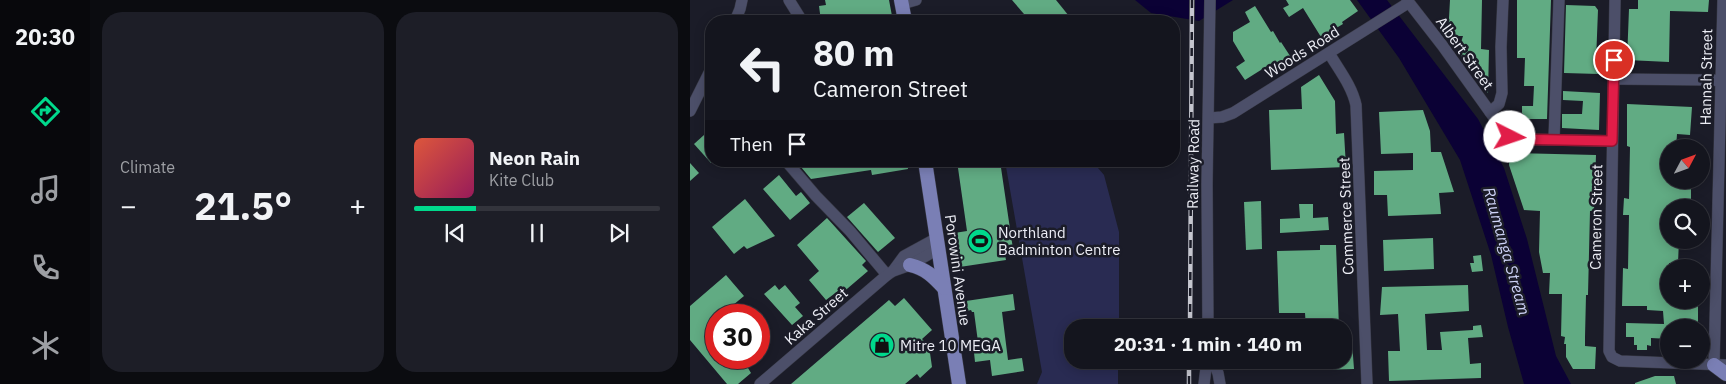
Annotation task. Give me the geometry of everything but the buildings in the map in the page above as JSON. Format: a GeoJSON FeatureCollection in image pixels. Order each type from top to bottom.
{"type":"FeatureCollection","features":[{"type":"Feature","properties":{"kind":"main road"},"geometry":{"type":"LineString","coordinates":[[902,2],[903,15]]}},
{"type":"Feature","properties":{"kind":"main road","name":"Porowini Avenue"},"geometry":{"type":"LineString","coordinates":[[926,167],[959,384]]}},
{"type":"Feature","properties":{"kind":"main road"},"geometry":{"type":"LineString","coordinates":[[910,265],[920,267],[930,273],[944,289]]}},
{"type":"Feature","properties":{"kind":"main road"},"geometry":{"type":"LineString","coordinates":[[1722,366],[1726,374]]}},
{"type":"Feature","properties":{"kind":"street"},"geometry":{"type":"LineString","coordinates":[[738,15],[742,0]]}},
{"type":"Feature","properties":{"kind":"street"},"geometry":{"type":"LineString","coordinates":[[789,0],[798,15]]}},
{"type":"Feature","properties":{"kind":"street"},"geometry":{"type":"LineString","coordinates":[[902,2],[916,0]]}},
{"type":"Feature","properties":{"kind":"street","name":"Railway Road"},"geometry":{"type":"LineString","coordinates":[[1208,319],[1210,0]]}},
{"type":"Feature","properties":{"kind":"street"},"geometry":{"type":"LineString","coordinates":[[1490,112],[1499,104],[1502,94],[1503,0]]}},
{"type":"Feature","properties":{"kind":"street"},"geometry":{"type":"LineString","coordinates":[[1554,140],[1559,0]]}},
{"type":"Feature","properties":{"kind":"street","name":"Cameron Street"},"geometry":{"type":"LineString","coordinates":[[1615,0],[1610,355],[1620,361],[1722,366]]}},
{"type":"Feature","properties":{"kind":"street","name":"Hannah Street"},"geometry":{"type":"LineString","coordinates":[[1722,366],[1723,0]]}},
{"type":"Feature","properties":{"kind":"street","name":"Albert Street"},"geometry":{"type":"LineString","coordinates":[[1407,1],[1442,45],[1505,134],[1517,139],[1612,141]]}},
{"type":"Feature","properties":{"kind":"street","name":"Woods Road"},"geometry":{"type":"LineString","coordinates":[[1209,118],[1224,117],[1232,114],[1364,32],[1396,11],[1407,1]]}},
{"type":"Feature","properties":{"kind":"street","name":"Commerce Street"},"geometry":{"type":"LineString","coordinates":[[1329,53],[1354,95],[1357,114],[1367,384]]}},
{"type":"Feature","properties":{"kind":"street"},"geometry":{"type":"LineString","coordinates":[[1613,79],[1723,82]]}},
{"type":"Feature","properties":{"kind":"street"},"geometry":{"type":"LineString","coordinates":[[690,111],[705,81]]}},
{"type":"Feature","properties":{"kind":"street"},"geometry":{"type":"LineString","coordinates":[[791,167],[816,196],[890,273]]}},
{"type":"Feature","properties":{"kind":"street","name":"Kaka Street"},"geometry":{"type":"LineString","coordinates":[[890,273],[910,265],[938,244]]}},
{"type":"Feature","properties":{"kind":"street","name":"Kaka Street"},"geometry":{"type":"LineString","coordinates":[[760,384],[890,273],[904,256],[938,244]]}},
{"type":"Feature","properties":{"kind":"street"},"geometry":{"type":"LineString","coordinates":[[1204,384],[1206,369]]}},
{"type":"Feature","properties":{"kind":"street"},"geometry":{"type":"LineString","coordinates":[[1216,369],[1220,384]]}},
{"type":"Feature","properties":{"kind":"shaded area"},"geometry":{"type":"Polygon","coordinates":[[[1006,167],[1097,167],[1104,175],[1119,232],[1119,319],[1064,319],[1064,369],[1118,369],[1118,384],[1037,384],[1042,372],[1006,167]]]}},
{"type":"Feature","properties":{"kind":"water"},"geometry":{"type":"Polygon","coordinates":[[[1135,0],[1233,0],[1199,21],[1180,18],[1180,15],[1151,13],[1135,0]]]}},
{"type":"Feature","properties":{"kind":"water","name":"Raumanga Stream"},"geometry":{"type":"Polygon","coordinates":[[[1357,0],[1387,0],[1478,119],[1504,168],[1527,239],[1556,356],[1571,384],[1524,384],[1491,255],[1460,160],[1399,58],[1357,0]]]}},
{"type":"Feature","properties":{"kind":"pier"},"geometry":{"type":"Polygon","coordinates":[[[1189,0],[1195,0],[1195,23],[1189,22],[1189,0]]]}},
{"type":"Feature","properties":{"kind":"railway"},"geometry":{"type":"LineString","coordinates":[[1190,319],[1192,0]]}},
{"type":"Feature","properties":{"kind":"railway"},"geometry":{"type":"LineString","coordinates":[[1189,369],[1189,384]]}},
{"type":"Feature","properties":{"kind":"place","name":"Northland Badminton Centre"},"geometry":{"type":"Point","coordinates":[980,241]}},
{"type":"Feature","properties":{"kind":"place","name":"Mitre 10 MEGA"},"geometry":{"type":"Point","coordinates":[882,345]}},
{"type":"Feature","properties":{"kind":"route"},"geometry":{"type":"LineString","coordinates":[[1510,137],[1517,139],[1612,141],[1614,60]]}}]}
